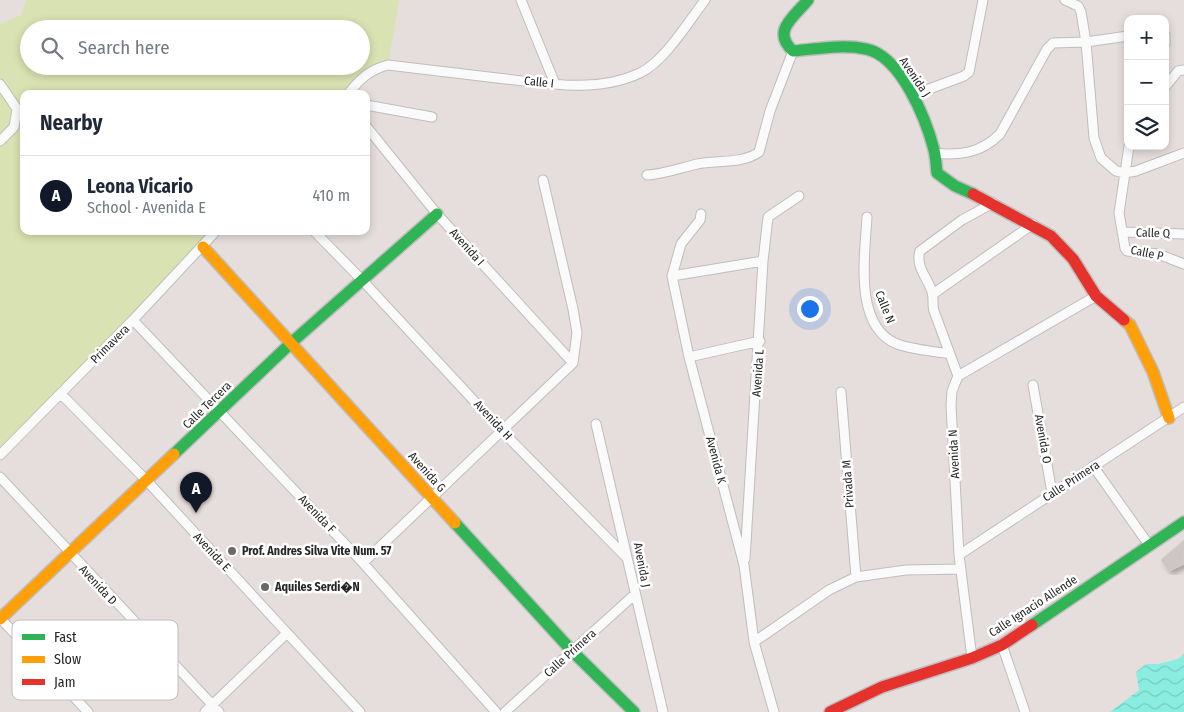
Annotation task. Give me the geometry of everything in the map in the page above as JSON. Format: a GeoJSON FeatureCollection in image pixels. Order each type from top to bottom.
{"type":"FeatureCollection","features":[{"type":"Feature","properties":{"kind":"street"},"geometry":{"type":"LineString","coordinates":[[521,0],[555,84]]}},
{"type":"Feature","properties":{"kind":"street","name":"Calle I"},"geometry":{"type":"LineString","coordinates":[[370,71],[388,65],[555,84],[601,85],[641,73],[672,47],[706,0]]}},
{"type":"Feature","properties":{"kind":"street"},"geometry":{"type":"LineString","coordinates":[[647,175],[663,174],[714,161],[742,159],[754,156],[759,152],[770,111],[793,51],[785,44],[782,33],[808,0]]}},
{"type":"Feature","properties":{"kind":"street"},"geometry":{"type":"LineString","coordinates":[[913,95],[969,72],[983,0]]}},
{"type":"Feature","properties":{"kind":"street"},"geometry":{"type":"LineString","coordinates":[[1065,0],[1078,3],[1086,42],[1094,138],[1101,158],[1116,171],[1136,172],[1184,153]]}},
{"type":"Feature","properties":{"kind":"street"},"geometry":{"type":"LineString","coordinates":[[934,153],[964,154],[989,145],[1000,134],[1047,49],[1053,43],[1086,42],[1124,37]]}},
{"type":"Feature","properties":{"kind":"street","name":"Avenida J"},"geometry":{"type":"LineString","coordinates":[[793,51],[856,48],[873,50],[889,62],[913,95],[923,116],[934,153],[937,173],[955,186],[993,203]]}},
{"type":"Feature","properties":{"kind":"street"},"geometry":{"type":"LineString","coordinates":[[1169,81],[1178,71],[1184,70]]}},
{"type":"Feature","properties":{"kind":"street","name":"Calle I"},"geometry":{"type":"LineString","coordinates":[[351,90],[365,75]]}},
{"type":"Feature","properties":{"kind":"street"},"geometry":{"type":"LineString","coordinates":[[0,84],[16,109],[14,127],[0,141]]}},
{"type":"Feature","properties":{"kind":"street"},"geometry":{"type":"LineString","coordinates":[[370,106],[432,117]]}},
{"type":"Feature","properties":{"kind":"street","name":"Avenida I"},"geometry":{"type":"LineString","coordinates":[[370,131],[437,214],[573,363]]}},
{"type":"Feature","properties":{"kind":"street","name":"Calle P"},"geometry":{"type":"LineString","coordinates":[[1128,150],[1119,213],[1127,251],[1158,254],[1184,264]]}},
{"type":"Feature","properties":{"kind":"street"},"geometry":{"type":"LineString","coordinates":[[363,563],[431,496],[573,363],[577,334],[573,309],[543,180]]}},
{"type":"Feature","properties":{"kind":"street","name":"Avenida L"},"geometry":{"type":"LineString","coordinates":[[744,565],[760,342],[763,261],[768,217],[799,196]]}},
{"type":"Feature","properties":{"kind":"street"},"geometry":{"type":"LineString","coordinates":[[1096,296],[958,376],[931,302],[933,294],[918,258],[920,252],[955,226],[993,203],[1033,224],[1051,236],[1072,259],[1096,296],[1130,325],[1153,372],[1169,418]]}},
{"type":"Feature","properties":{"kind":"street","name":"Calle Tercera"},"geometry":{"type":"LineString","coordinates":[[0,618],[291,343],[437,214]]}},
{"type":"Feature","properties":{"kind":"street","name":"Avenida K"},"geometry":{"type":"LineString","coordinates":[[701,214],[700,220],[681,244],[672,276],[689,357],[744,565],[754,642],[774,712]]}},
{"type":"Feature","properties":{"kind":"street","name":"Calle N"},"geometry":{"type":"LineString","coordinates":[[867,218],[863,288],[877,330],[896,344],[950,354]]}},
{"type":"Feature","properties":{"kind":"street"},"geometry":{"type":"LineString","coordinates":[[933,294],[1033,224]]}},
{"type":"Feature","properties":{"kind":"street","name":"Calle Q"},"geometry":{"type":"LineString","coordinates":[[1122,232],[1184,234]]}},
{"type":"Feature","properties":{"kind":"street","name":"Primavera"},"geometry":{"type":"LineString","coordinates":[[0,455],[134,320],[213,235]]}},
{"type":"Feature","properties":{"kind":"street","name":"Avenida H"},"geometry":{"type":"LineString","coordinates":[[318,235],[502,431],[627,558]]}},
{"type":"Feature","properties":{"kind":"street","name":"Avenida G"},"geometry":{"type":"LineString","coordinates":[[203,247],[572,651],[634,712]]}},
{"type":"Feature","properties":{"kind":"street"},"geometry":{"type":"LineString","coordinates":[[672,276],[763,261]]}},
{"type":"Feature","properties":{"kind":"street","name":"Avenida F"},"geometry":{"type":"LineString","coordinates":[[134,320],[363,563],[496,712]]}},
{"type":"Feature","properties":{"kind":"street"},"geometry":{"type":"LineString","coordinates":[[689,357],[760,342]]}},
{"type":"Feature","properties":{"kind":"street","name":"Avenida N"},"geometry":{"type":"LineString","coordinates":[[958,376],[952,391],[951,405],[961,569],[972,658]]}},
{"type":"Feature","properties":{"kind":"street","name":"Avenida O"},"geometry":{"type":"LineString","coordinates":[[1033,385],[1052,493]]}},
{"type":"Feature","properties":{"kind":"street","name":"Privada M"},"geometry":{"type":"LineString","coordinates":[[841,392],[856,576]]}},
{"type":"Feature","properties":{"kind":"street","name":"Avenida E"},"geometry":{"type":"LineString","coordinates":[[61,394],[146,481],[360,712]]}},
{"type":"Feature","properties":{"kind":"street","name":"Calle Primera"},"geometry":{"type":"LineString","coordinates":[[960,555],[1184,407]]}},
{"type":"Feature","properties":{"kind":"street","name":"Avenida J"},"geometry":{"type":"LineString","coordinates":[[596,424],[662,712]]}},
{"type":"Feature","properties":{"kind":"street"},"geometry":{"type":"LineString","coordinates":[[1093,466],[1149,545]]}},
{"type":"Feature","properties":{"kind":"street","name":"Avenida D"},"geometry":{"type":"LineString","coordinates":[[0,477],[132,620]]}},
{"type":"Feature","properties":{"kind":"street","name":"Calle Ignacio Allende"},"geometry":{"type":"LineString","coordinates":[[830,712],[882,687],[972,658],[1002,645],[1184,522]]}},
{"type":"Feature","properties":{"kind":"street"},"geometry":{"type":"LineString","coordinates":[[754,642],[829,590],[856,576],[906,570],[961,569]]}},
{"type":"Feature","properties":{"kind":"street","name":"Calle Primera"},"geometry":{"type":"LineString","coordinates":[[505,712],[634,595]]}},
{"type":"Feature","properties":{"kind":"street"},"geometry":{"type":"LineString","coordinates":[[0,618],[12,631]]}},
{"type":"Feature","properties":{"kind":"street"},"geometry":{"type":"LineString","coordinates":[[205,712],[287,633]]}},
{"type":"Feature","properties":{"kind":"street"},"geometry":{"type":"LineString","coordinates":[[1002,645],[1025,712]]}},
{"type":"Feature","properties":{"kind":"street","name":"Avenida D"},"geometry":{"type":"LineString","coordinates":[[178,669],[219,712]]}},
{"type":"Feature","properties":{"kind":"street"},"geometry":{"type":"LineString","coordinates":[[77,700],[88,712]]}},
{"type":"Feature","properties":{"kind":"green space"},"geometry":{"type":"Polygon","coordinates":[[[26,0],[399,0],[388,65],[354,90],[20,90],[20,235],[208,235],[0,455],[0,24],[21,15],[26,0]]]}},
{"type":"Feature","properties":{"kind":"water"},"geometry":{"type":"Polygon","coordinates":[[[1184,654],[1184,712],[1110,712],[1139,690],[1136,672],[1146,664],[1158,664],[1178,659],[1184,654]]]}},
{"type":"Feature","properties":{"kind":"building"},"geometry":{"type":"Polygon","coordinates":[[[1184,540],[1184,564],[1169,571],[1161,560],[1184,540]]]}},
{"type":"Feature","properties":{"kind":"traffic: fast"},"geometry":{"type":"LineString","coordinates":[[808,0],[787,24],[784,31],[787,44],[793,51],[839,47],[866,49],[879,54],[901,76],[918,106],[934,150],[937,173],[955,186],[973,194]]}},
{"type":"Feature","properties":{"kind":"traffic: fast"},"geometry":{"type":"LineString","coordinates":[[174,454],[291,343],[437,214]]}},
{"type":"Feature","properties":{"kind":"traffic: fast"},"geometry":{"type":"LineString","coordinates":[[1032,625],[1184,522]]}},
{"type":"Feature","properties":{"kind":"traffic: fast"},"geometry":{"type":"LineString","coordinates":[[455,523],[572,651],[634,712]]}},
{"type":"Feature","properties":{"kind":"traffic: slow"},"geometry":{"type":"LineString","coordinates":[[203,247],[455,523]]}},
{"type":"Feature","properties":{"kind":"traffic: slow"},"geometry":{"type":"LineString","coordinates":[[1124,320],[1130,325],[1153,372],[1169,418]]}},
{"type":"Feature","properties":{"kind":"traffic: slow"},"geometry":{"type":"LineString","coordinates":[[0,619],[174,454]]}},
{"type":"Feature","properties":{"kind":"traffic: jam"},"geometry":{"type":"LineString","coordinates":[[973,194],[1051,236],[1073,259],[1096,296],[1124,320]]}},
{"type":"Feature","properties":{"kind":"traffic: jam"},"geometry":{"type":"LineString","coordinates":[[830,712],[882,687],[972,658],[1002,645],[1032,625]]}},
{"type":"Feature","properties":{"kind":"place","name":"Leona Vicario"},"geometry":{"type":"Point","coordinates":[196,513]}},
{"type":"Feature","properties":{"kind":"place","name":"Prof. Andres Silva Vite Num. 57"},"geometry":{"type":"Point","coordinates":[232,551]}},
{"type":"Feature","properties":{"kind":"place","name":"Aquiles Serdi�N"},"geometry":{"type":"Point","coordinates":[265,587]}}]}
